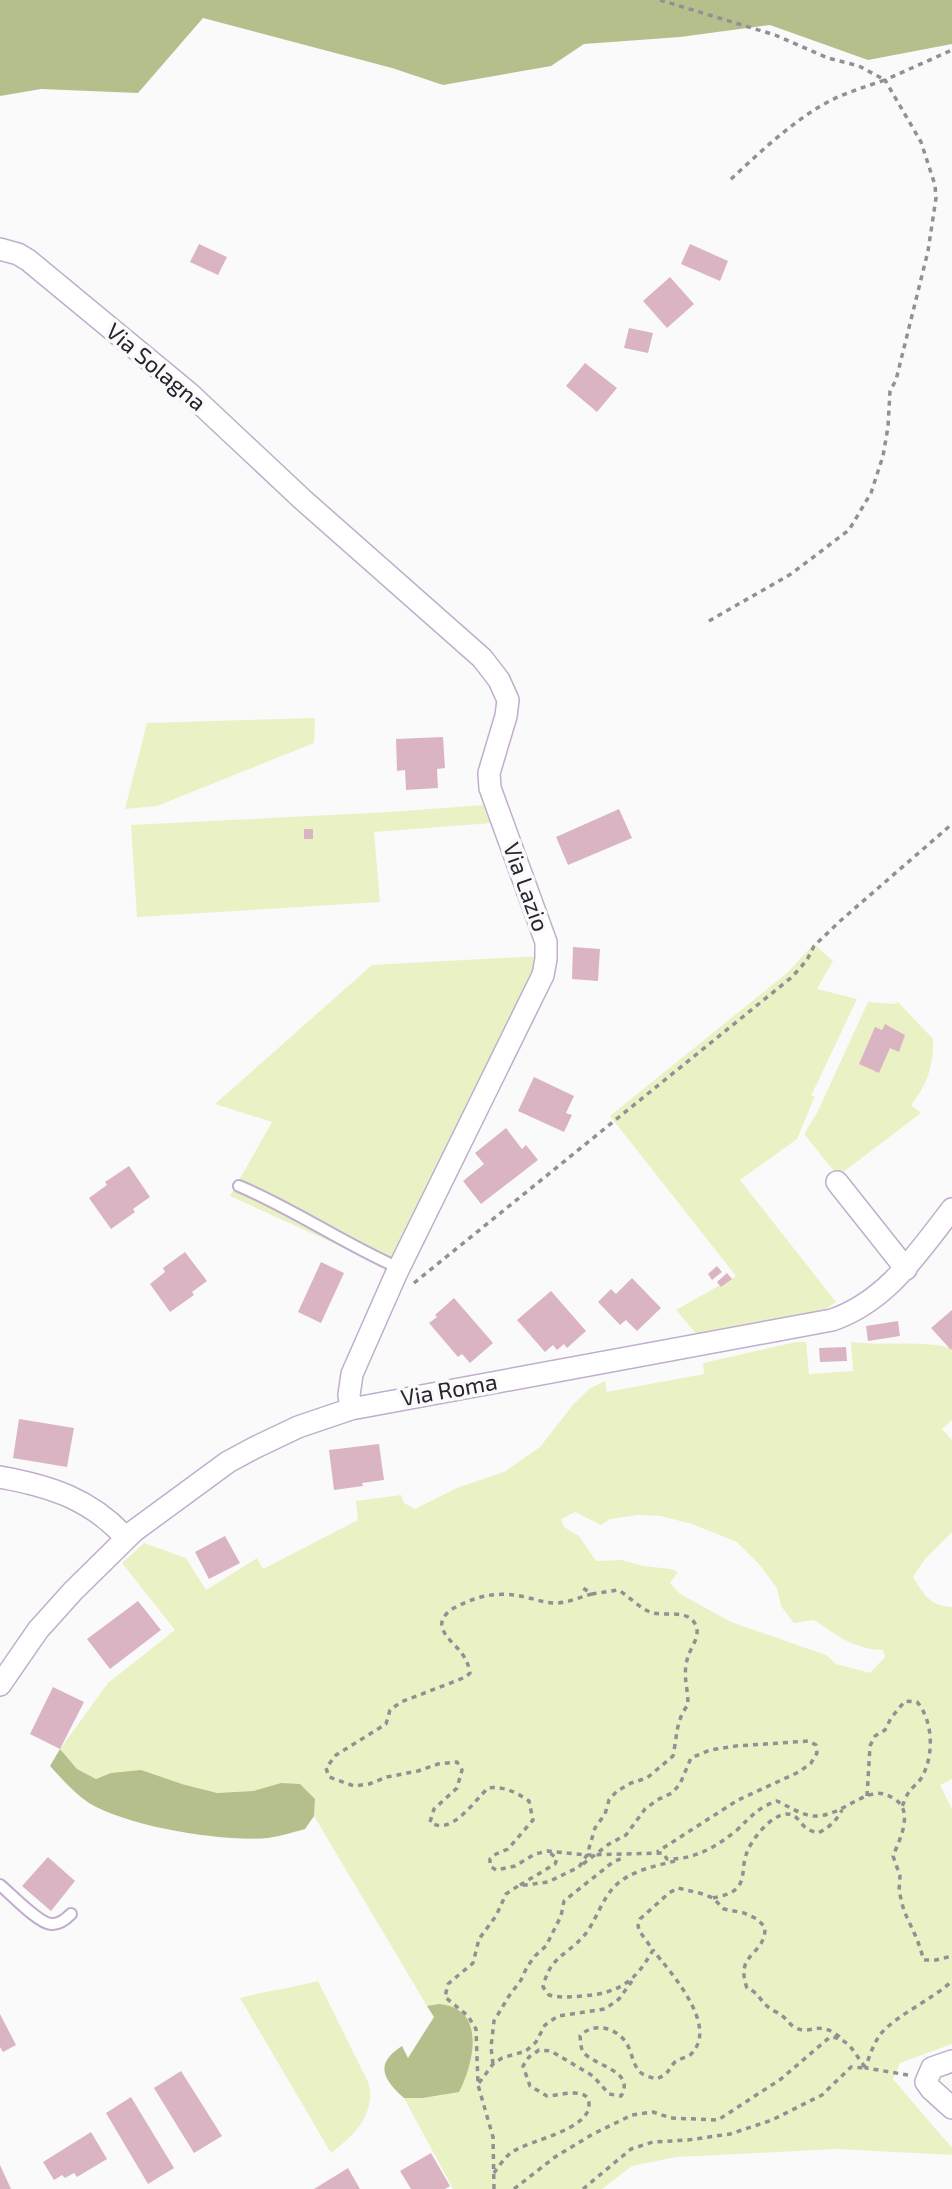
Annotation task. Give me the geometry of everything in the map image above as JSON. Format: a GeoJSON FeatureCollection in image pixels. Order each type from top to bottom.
{"type":"FeatureCollection","features":[{"type":"Feature","properties":{"kind":"street","name":"Via Solagna"},"geometry":{"type":"LineString","coordinates":[[0,249],[19,254],[28,260],[189,393],[302,499]]}},
{"type":"Feature","properties":{"kind":"street","name":"Via Lazio"},"geometry":{"type":"LineString","coordinates":[[302,499],[482,658],[499,680],[508,700],[489,773],[490,788],[546,942],[543,975],[405,1277],[352,1374],[349,1395],[351,1409]]}},
{"type":"Feature","properties":{"kind":"street"},"geometry":{"type":"LineString","coordinates":[[837,1182],[906,1269]]}},
{"type":"Feature","properties":{"kind":"street","name":"Via Roma"},"geometry":{"type":"LineString","coordinates":[[0,1685],[38,1630],[126,1538],[237,1457],[298,1427],[351,1409],[832,1320],[863,1307],[888,1287],[906,1269],[952,1209]]}},
{"type":"Feature","properties":{"kind":"street"},"geometry":{"type":"LineString","coordinates":[[0,1477],[75,1497],[108,1520],[126,1538]]}},
{"type":"Feature","properties":{"kind":"street"},"geometry":{"type":"LineString","coordinates":[[952,2061],[932,2068],[926,2082],[952,2108]]}},
{"type":"Feature","properties":{"kind":"lane"},"geometry":{"type":"LineString","coordinates":[[239,1186],[275,1203],[405,1277]]}},
{"type":"Feature","properties":{"kind":"lane"},"geometry":{"type":"LineString","coordinates":[[0,1885],[44,1922],[53,1925],[64,1921],[71,1914]]}},
{"type":"Feature","properties":{"kind":"path"},"geometry":{"type":"LineString","coordinates":[[660,0],[775,35],[828,58],[859,66],[885,80],[921,142],[935,185],[936,198],[928,251],[896,380],[890,391],[885,446],[871,493],[849,530],[791,574],[709,621]]}},
{"type":"Feature","properties":{"kind":"path"},"geometry":{"type":"LineString","coordinates":[[729,181],[778,137],[818,107],[952,50]]}},
{"type":"Feature","properties":{"kind":"path"},"geometry":{"type":"LineString","coordinates":[[405,1277],[792,977],[814,947],[839,922],[952,824]]}},
{"type":"Feature","properties":{"kind":"path"},"geometry":{"type":"LineString","coordinates":[[580,1586],[592,1594]]}},
{"type":"Feature","properties":{"kind":"path"},"geometry":{"type":"LineString","coordinates":[[579,1867],[587,1855],[595,1828],[605,1815],[609,1800],[617,1791],[647,1778],[673,1756],[677,1725],[681,1713],[688,1705],[684,1676],[697,1630],[692,1620],[680,1614],[653,1614],[618,1590],[592,1594],[564,1603],[541,1602],[510,1594],[475,1597],[449,1610],[442,1620],[442,1627],[448,1637],[468,1662],[470,1672],[466,1677],[401,1702],[390,1710],[386,1724],[336,1755],[326,1768],[329,1777],[354,1786],[438,1764],[457,1762],[462,1770],[457,1788],[434,1810],[430,1822],[435,1825],[447,1825],[457,1820],[488,1788],[499,1787],[518,1794],[529,1801],[533,1820],[508,1849],[491,1859],[490,1866],[496,1870],[515,1866],[535,1854],[548,1851],[587,1855],[663,1853],[667,1859],[682,1859]]}},
{"type":"Feature","properties":{"kind":"path"},"geometry":{"type":"LineString","coordinates":[[867,1797],[870,1746],[875,1736],[885,1730],[905,1701],[917,1702],[926,1712],[930,1745],[928,1763],[922,1779],[909,1791],[902,1807]]}},
{"type":"Feature","properties":{"kind":"path"},"geometry":{"type":"LineString","coordinates":[[518,1886],[548,1882],[579,1867],[626,1835],[645,1809],[672,1793],[680,1784],[691,1758],[710,1750],[736,1746],[809,1741],[816,1745],[817,1753],[811,1763],[799,1772],[738,1800],[655,1853]]}},
{"type":"Feature","properties":{"kind":"path"},"geometry":{"type":"LineString","coordinates":[[634,1979],[608,1993],[591,1995],[549,1996],[544,1987],[547,1973],[557,1959],[581,1939],[614,1887],[630,1875],[696,1856],[710,1849],[734,1832],[761,1806],[777,1801],[814,1816],[843,1808],[872,1794],[885,1793],[899,1801],[905,1814],[902,1835],[893,1856],[900,1876],[899,1891],[904,1911],[918,1939],[923,1960],[952,1956]]}},
{"type":"Feature","properties":{"kind":"path"},"geometry":{"type":"LineString","coordinates":[[713,1898],[738,1887],[746,1853],[753,1840],[776,1817],[785,1813],[793,1815],[806,1829],[818,1833],[836,1820],[843,1808]]}},
{"type":"Feature","properties":{"kind":"path"},"geometry":{"type":"LineString","coordinates":[[494,2189],[493,2137],[478,2085],[476,2029],[468,2016],[445,1997],[448,1984],[473,1964],[479,1939],[496,1916],[506,1894],[555,1864],[557,1859],[548,1851]]}},
{"type":"Feature","properties":{"kind":"path"},"geometry":{"type":"LineString","coordinates":[[493,2064],[491,2035],[494,2021],[527,1967],[546,1946],[561,1916],[564,1901],[613,1862],[629,1855]]}},
{"type":"Feature","properties":{"kind":"path"},"geometry":{"type":"LineString","coordinates":[[493,2175],[511,2153],[565,2130],[578,2123],[587,2113],[588,2099],[583,2094],[573,2092],[547,2096],[530,2086],[523,2066],[529,2057],[539,2050],[562,2056],[593,2076],[610,2094],[621,2096],[624,2082],[619,2075],[585,2054],[581,2048],[580,2036],[585,2031],[599,2027],[608,2029],[625,2042],[631,2058],[642,2074],[656,2079],[670,2071],[674,2062],[689,2056],[700,2034],[690,1996],[639,1932],[638,1926],[640,1919],[678,1888],[690,1889],[713,1898],[724,1909],[757,1919],[765,1927],[765,1937],[760,1947],[750,1954],[744,1967],[743,1978],[747,1988],[760,1994],[770,2009],[793,2026],[804,2030],[824,2027],[830,2029],[851,2046],[866,2067]]}},
{"type":"Feature","properties":{"kind":"path"},"geometry":{"type":"LineString","coordinates":[[478,2085],[493,2064],[502,2058],[526,2051],[536,2042],[545,2025],[558,2016],[605,2009],[612,2005],[653,1950]]}},
{"type":"Feature","properties":{"kind":"path"},"geometry":{"type":"LineString","coordinates":[[866,2067],[878,2038],[888,2027],[952,1981]]}},
{"type":"Feature","properties":{"kind":"path"},"geometry":{"type":"LineString","coordinates":[[514,2189],[583,2139],[632,2115],[653,2112],[671,2118],[718,2120],[781,2079],[830,2037],[841,2038]]}},
{"type":"Feature","properties":{"kind":"path"},"geometry":{"type":"LineString","coordinates":[[583,2189],[631,2149],[653,2142],[702,2138],[754,2127],[809,2104],[851,2067],[928,2077]]}},
{"type":"Feature","properties":{"kind":"green space"},"geometry":{"type":"Polygon","coordinates":[[[0,0],[952,0],[952,44],[868,60],[770,25],[680,37],[584,44],[551,66],[443,85],[392,68],[203,18],[138,93],[41,89],[0,96],[0,0]]]}},
{"type":"Feature","properties":{"kind":"green space"},"geometry":{"type":"Polygon","coordinates":[[[315,718],[314,743],[157,806],[125,809],[147,723],[315,718]]]}},
{"type":"Feature","properties":{"kind":"green space"},"geometry":{"type":"Polygon","coordinates":[[[484,805],[492,823],[374,832],[380,902],[137,917],[131,825],[484,805]]]}},
{"type":"Feature","properties":{"kind":"green space"},"geometry":{"type":"Polygon","coordinates":[[[814,944],[833,961],[817,989],[857,999],[811,1096],[815,1096],[797,1139],[740,1180],[836,1302],[824,1310],[699,1337],[676,1310],[736,1276],[610,1116],[787,973],[814,944]]]}},
{"type":"Feature","properties":{"kind":"green space"},"geometry":{"type":"Polygon","coordinates":[[[539,956],[538,979],[393,1270],[230,1196],[272,1122],[215,1104],[372,965],[539,956]]]}},
{"type":"Feature","properties":{"kind":"green space"},"geometry":{"type":"Polygon","coordinates":[[[868,1002],[898,1002],[933,1039],[932,1057],[925,1082],[911,1105],[921,1113],[838,1176],[804,1134],[817,1113],[868,1002]]]}},
{"type":"Feature","properties":{"kind":"green space"},"geometry":{"type":"Polygon","coordinates":[[[806,1342],[809,1374],[853,1371],[851,1342],[927,1344],[952,1348],[952,1420],[942,1429],[952,1440],[952,1532],[925,1559],[913,1577],[932,1602],[952,1607],[952,1779],[940,1785],[952,1809],[952,2044],[900,2063],[893,2079],[952,2148],[952,2155],[837,2149],[676,2157],[632,2166],[602,2189],[453,2189],[404,2098],[444,2095],[473,2037],[466,2020],[458,2010],[445,2005],[427,2006],[314,1816],[315,1799],[281,1783],[253,1791],[217,1793],[182,1784],[111,1773],[96,1779],[77,1769],[60,1749],[108,1683],[175,1630],[122,1563],[144,1543],[186,1558],[206,1590],[257,1558],[263,1569],[358,1520],[356,1501],[401,1495],[404,1503],[415,1509],[457,1488],[504,1472],[540,1447],[572,1406],[589,1389],[605,1381],[607,1392],[704,1374],[703,1363],[806,1342]],[[575,1512],[561,1519],[564,1527],[579,1536],[596,1561],[622,1560],[678,1572],[670,1583],[680,1594],[731,1622],[826,1655],[836,1664],[870,1673],[885,1657],[883,1650],[855,1644],[814,1620],[794,1623],[781,1606],[777,1588],[759,1564],[737,1542],[692,1524],[661,1516],[638,1515],[610,1519],[601,1525],[575,1512]]]}},
{"type":"Feature","properties":{"kind":"green space"},"geometry":{"type":"Polygon","coordinates":[[[60,1749],[77,1769],[96,1779],[111,1773],[141,1770],[217,1793],[253,1791],[281,1783],[300,1784],[315,1799],[314,1816],[305,1829],[268,1838],[226,1838],[151,1826],[106,1812],[78,1795],[50,1766],[60,1749]]]}},
{"type":"Feature","properties":{"kind":"green space"},"geometry":{"type":"Polygon","coordinates":[[[318,1981],[369,2084],[370,2095],[366,2115],[361,2123],[348,2139],[331,2153],[240,1998],[318,1981]]]}},
{"type":"Feature","properties":{"kind":"green space"},"geometry":{"type":"Polygon","coordinates":[[[439,2004],[454,2008],[464,2015],[470,2026],[473,2039],[469,2067],[459,2092],[404,2098],[387,2078],[385,2065],[402,2046],[408,2058],[434,2017],[427,2006],[439,2004]]]}},
{"type":"Feature","properties":{"kind":"building"},"geometry":{"type":"Polygon","coordinates":[[[199,244],[227,257],[218,275],[190,262],[199,244]]]}},
{"type":"Feature","properties":{"kind":"building"},"geometry":{"type":"Polygon","coordinates":[[[690,244],[728,261],[720,281],[681,264],[690,244]]]}},
{"type":"Feature","properties":{"kind":"building"},"geometry":{"type":"Polygon","coordinates":[[[670,277],[694,304],[667,328],[643,301],[670,277]]]}},
{"type":"Feature","properties":{"kind":"building"},"geometry":{"type":"Polygon","coordinates":[[[629,328],[653,333],[648,353],[624,348],[629,328]]]}},
{"type":"Feature","properties":{"kind":"building"},"geometry":{"type":"Polygon","coordinates":[[[585,363],[617,388],[597,412],[566,386],[585,363]]]}},
{"type":"Feature","properties":{"kind":"building"},"geometry":{"type":"Polygon","coordinates":[[[443,737],[445,768],[437,769],[438,788],[406,790],[405,770],[397,771],[396,739],[443,737]]]}},
{"type":"Feature","properties":{"kind":"building"},"geometry":{"type":"Polygon","coordinates":[[[619,809],[632,838],[568,865],[556,837],[619,809]]]}},
{"type":"Feature","properties":{"kind":"building"},"geometry":{"type":"Polygon","coordinates":[[[304,829],[313,829],[313,839],[304,839],[304,829]]]}},
{"type":"Feature","properties":{"kind":"building"},"geometry":{"type":"Polygon","coordinates":[[[573,947],[600,949],[598,981],[572,979],[573,947]]]}},
{"type":"Feature","properties":{"kind":"building"},"geometry":{"type":"Polygon","coordinates":[[[885,1024],[905,1035],[899,1052],[890,1048],[879,1073],[859,1064],[875,1027],[882,1030],[885,1024]]]}},
{"type":"Feature","properties":{"kind":"building"},"geometry":{"type":"Polygon","coordinates":[[[534,1077],[574,1096],[566,1113],[572,1115],[564,1132],[518,1111],[534,1077]]]}},
{"type":"Feature","properties":{"kind":"building"},"geometry":{"type":"Polygon","coordinates":[[[506,1128],[522,1149],[526,1145],[538,1160],[481,1204],[463,1181],[484,1164],[475,1153],[506,1128]]]}},
{"type":"Feature","properties":{"kind":"building"},"geometry":{"type":"Polygon","coordinates":[[[129,1166],[150,1197],[111,1229],[89,1198],[107,1185],[105,1182],[129,1166]]]}},
{"type":"Feature","properties":{"kind":"building"},"geometry":{"type":"Polygon","coordinates":[[[185,1252],[207,1281],[192,1292],[194,1295],[170,1312],[150,1284],[165,1272],[163,1268],[185,1252]]]}},
{"type":"Feature","properties":{"kind":"building"},"geometry":{"type":"Polygon","coordinates":[[[321,1262],[344,1273],[321,1323],[298,1312],[321,1262]]]}},
{"type":"Feature","properties":{"kind":"building"},"geometry":{"type":"Polygon","coordinates":[[[717,1266],[722,1272],[712,1280],[708,1274],[717,1266]]]}},
{"type":"Feature","properties":{"kind":"building"},"geometry":{"type":"Polygon","coordinates":[[[727,1273],[732,1279],[721,1287],[717,1282],[727,1273]]]}},
{"type":"Feature","properties":{"kind":"building"},"geometry":{"type":"Polygon","coordinates":[[[632,1278],[661,1308],[637,1331],[626,1320],[620,1325],[598,1302],[611,1289],[616,1294],[632,1278]]]}},
{"type":"Feature","properties":{"kind":"building"},"geometry":{"type":"Polygon","coordinates":[[[551,1291],[586,1331],[567,1348],[564,1344],[557,1350],[553,1345],[545,1352],[517,1320],[551,1291]]]}},
{"type":"Feature","properties":{"kind":"building"},"geometry":{"type":"Polygon","coordinates":[[[454,1298],[493,1343],[470,1363],[462,1354],[458,1357],[429,1323],[454,1298]]]}},
{"type":"Feature","properties":{"kind":"building"},"geometry":{"type":"Polygon","coordinates":[[[952,1310],[952,1348],[951,1350],[931,1328],[952,1310]]]}},
{"type":"Feature","properties":{"kind":"building"},"geometry":{"type":"Polygon","coordinates":[[[898,1321],[900,1336],[868,1341],[866,1326],[898,1321]]]}},
{"type":"Feature","properties":{"kind":"building"},"geometry":{"type":"Polygon","coordinates":[[[846,1347],[847,1361],[820,1362],[819,1348],[846,1347]]]}},
{"type":"Feature","properties":{"kind":"building"},"geometry":{"type":"Polygon","coordinates":[[[19,1419],[74,1428],[67,1467],[13,1458],[19,1419]]]}},
{"type":"Feature","properties":{"kind":"building"},"geometry":{"type":"Polygon","coordinates":[[[379,1444],[384,1480],[334,1490],[329,1450],[379,1444]]]}},
{"type":"Feature","properties":{"kind":"building"},"geometry":{"type":"Polygon","coordinates":[[[225,1536],[240,1563],[209,1579],[195,1552],[225,1536]]]}},
{"type":"Feature","properties":{"kind":"building"},"geometry":{"type":"Polygon","coordinates":[[[138,1601],[161,1630],[110,1669],[87,1639],[138,1601]]]}},
{"type":"Feature","properties":{"kind":"building"},"geometry":{"type":"Polygon","coordinates":[[[53,1687],[84,1702],[60,1749],[30,1734],[53,1687]]]}},
{"type":"Feature","properties":{"kind":"building"},"geometry":{"type":"Polygon","coordinates":[[[48,1857],[75,1881],[51,1911],[22,1886],[48,1857]]]}},
{"type":"Feature","properties":{"kind":"building"},"geometry":{"type":"Polygon","coordinates":[[[0,2014],[16,2045],[3,2052],[0,2047],[0,2014]]]}},
{"type":"Feature","properties":{"kind":"building"},"geometry":{"type":"Polygon","coordinates":[[[181,2071],[222,2136],[194,2153],[154,2088],[181,2071]]]}},
{"type":"Feature","properties":{"kind":"building"},"geometry":{"type":"Polygon","coordinates":[[[131,2097],[174,2168],[148,2184],[106,2113],[131,2097]]]}},
{"type":"Feature","properties":{"kind":"building"},"geometry":{"type":"Polygon","coordinates":[[[91,2132],[107,2159],[77,2177],[74,2173],[54,2180],[43,2162],[91,2132]]]}},
{"type":"Feature","properties":{"kind":"building"},"geometry":{"type":"Polygon","coordinates":[[[431,2153],[450,2186],[445,2189],[411,2189],[400,2171],[431,2153]]]}},
{"type":"Feature","properties":{"kind":"building"},"geometry":{"type":"Polygon","coordinates":[[[0,2165],[11,2189],[0,2189],[0,2165]]]}},
{"type":"Feature","properties":{"kind":"building"},"geometry":{"type":"Polygon","coordinates":[[[348,2168],[360,2189],[314,2189],[348,2168]]]}}]}
